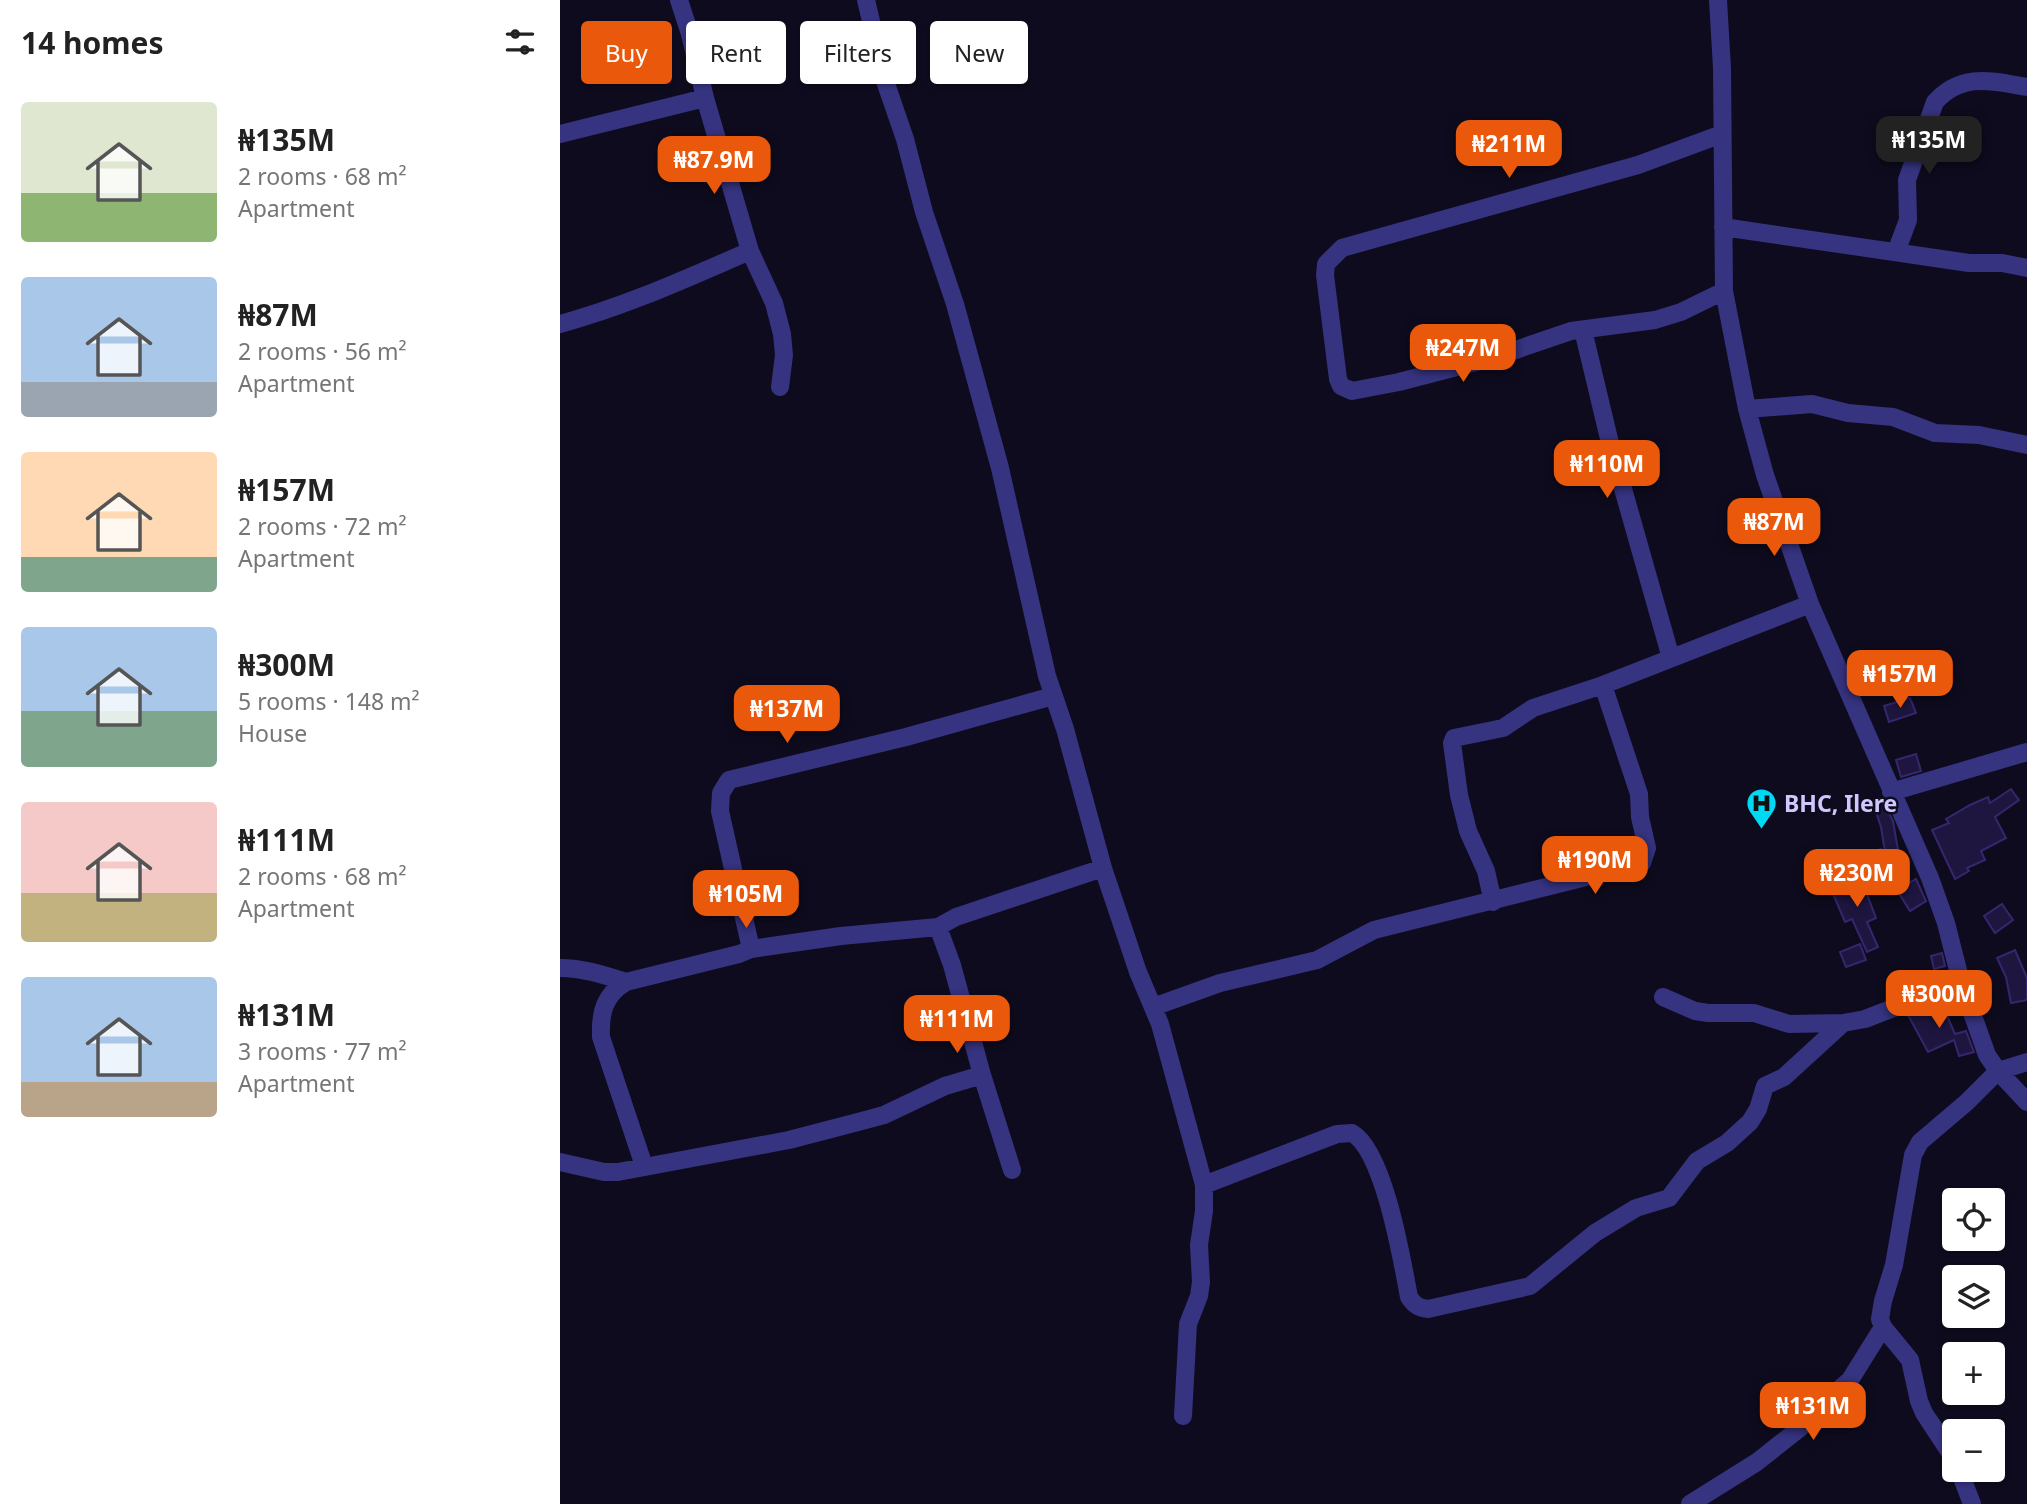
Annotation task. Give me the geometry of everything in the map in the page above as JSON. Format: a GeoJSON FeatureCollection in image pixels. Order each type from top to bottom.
{"type":"FeatureCollection","features":[{"type":"Feature","properties":{"kind":"street"},"geometry":{"type":"LineString","coordinates":[[679,0],[750,251],[774,303],[784,355],[779,387]]}},
{"type":"Feature","properties":{"kind":"street"},"geometry":{"type":"LineString","coordinates":[[866,0],[886,81],[924,212],[955,304],[1000,468],[1035,630],[1053,696],[1065,729],[1103,868],[1177,1080],[1204,1185],[1204,1211],[1199,1245],[1201,1282],[1199,1296],[1188,1324],[1183,1416]]}},
{"type":"Feature","properties":{"kind":"street"},"geometry":{"type":"LineString","coordinates":[[1718,0],[1723,68],[1724,291],[1747,409],[1765,474],[1810,604],[1930,878],[1946,923],[1961,982],[1987,1055],[2027,1102]]}},
{"type":"Feature","properties":{"kind":"street"},"geometry":{"type":"LineString","coordinates":[[1896,252],[1908,220],[1907,180],[1935,102],[1943,93],[1958,84],[1977,80],[2027,87]]}},
{"type":"Feature","properties":{"kind":"street"},"geometry":{"type":"LineString","coordinates":[[560,134],[705,98]]}},
{"type":"Feature","properties":{"kind":"street"},"geometry":{"type":"LineString","coordinates":[[1722,134],[1639,165],[1342,248],[1326,264],[1325,275],[1338,379],[1346,390],[1352,391],[1399,382],[1495,357],[1562,333],[1655,320],[1681,312],[1724,291]]}},
{"type":"Feature","properties":{"kind":"street"},"geometry":{"type":"LineString","coordinates":[[1723,228],[1969,264],[2002,263],[2027,268]]}},
{"type":"Feature","properties":{"kind":"street"},"geometry":{"type":"LineString","coordinates":[[560,324],[599,314],[653,294],[750,251]]}},
{"type":"Feature","properties":{"kind":"street"},"geometry":{"type":"LineString","coordinates":[[1583,330],[1611,443],[1671,659]]}},
{"type":"Feature","properties":{"kind":"street"},"geometry":{"type":"LineString","coordinates":[[1747,409],[1812,404],[1848,413],[1893,416],[1935,433],[1979,435],[2027,445]]}},
{"type":"Feature","properties":{"kind":"street"},"geometry":{"type":"LineString","coordinates":[[1493,902],[1486,871],[1472,841],[1459,795],[1452,743],[1454,738],[1503,728],[1533,708],[1604,685],[1810,604]]}},
{"type":"Feature","properties":{"kind":"street"},"geometry":{"type":"LineString","coordinates":[[1153,1007],[1220,983],[1317,960],[1374,930],[1635,866],[1645,858],[1647,848],[1635,778],[1604,685]]}},
{"type":"Feature","properties":{"kind":"street"},"geometry":{"type":"LineString","coordinates":[[751,948],[720,811],[721,793],[729,780],[906,737],[1053,696]]}},
{"type":"Feature","properties":{"kind":"street"},"geometry":{"type":"LineString","coordinates":[[1891,792],[2027,752]]}},
{"type":"Feature","properties":{"kind":"street"},"geometry":{"type":"LineString","coordinates":[[644,1166],[601,1037],[601,1020],[606,1001],[615,989],[626,982],[739,954],[751,948],[938,927],[956,917],[1103,868]]}},
{"type":"Feature","properties":{"kind":"street"},"geometry":{"type":"LineString","coordinates":[[938,927],[955,974],[982,1075],[1012,1170]]}},
{"type":"Feature","properties":{"kind":"street"},"geometry":{"type":"LineString","coordinates":[[560,968],[585,970],[626,982]]}},
{"type":"Feature","properties":{"kind":"street"},"geometry":{"type":"LineString","coordinates":[[1663,998],[1695,1011],[1708,1013],[1754,1013],[1789,1024],[1843,1023],[1864,1019],[1961,982]]}},
{"type":"Feature","properties":{"kind":"street"},"geometry":{"type":"LineString","coordinates":[[1204,1185],[1337,1134],[1352,1133],[1366,1144],[1374,1164],[1393,1219],[1409,1297],[1413,1303],[1428,1309],[1518,1290],[1537,1282],[1595,1233],[1636,1208],[1672,1195],[1698,1161],[1727,1143],[1750,1122],[1758,1109],[1765,1086],[1784,1077],[1843,1023]]}},
{"type":"Feature","properties":{"kind":"street"},"geometry":{"type":"LineString","coordinates":[[1942,1440],[1919,1401],[1910,1360],[1883,1327],[1880,1319],[1894,1265],[1913,1155],[1920,1142],[1998,1071],[2027,1062]]}},
{"type":"Feature","properties":{"kind":"street"},"geometry":{"type":"LineString","coordinates":[[560,1162],[604,1172],[618,1172],[789,1140],[871,1119],[902,1108],[945,1086],[982,1075]]}},
{"type":"Feature","properties":{"kind":"street"},"geometry":{"type":"LineString","coordinates":[[1690,1504],[1757,1462],[1800,1427],[1816,1409],[1850,1380],[1883,1327]]}},
{"type":"Feature","properties":{"kind":"street"},"geometry":{"type":"LineString","coordinates":[[1964,1482],[1972,1504]]}},
{"type":"Feature","properties":{"kind":"building"},"geometry":{"type":"Polygon","coordinates":[[[1910,698],[1916,713],[1889,722],[1884,706],[1910,698]]]}},
{"type":"Feature","properties":{"kind":"building"},"geometry":{"type":"Polygon","coordinates":[[[1916,754],[1921,771],[1901,777],[1896,760],[1916,754]]]}},
{"type":"Feature","properties":{"kind":"building"},"geometry":{"type":"Polygon","coordinates":[[[2011,789],[2019,800],[1995,817],[2006,838],[1981,851],[1985,860],[1967,868],[1969,871],[1955,879],[1932,830],[1949,823],[1946,819],[1970,805],[1988,797],[1990,803],[2011,789]]]}},
{"type":"Feature","properties":{"kind":"building"},"geometry":{"type":"Polygon","coordinates":[[[1881,798],[1893,821],[1898,850],[1885,852],[1881,827],[1872,800],[1881,798]]]}},
{"type":"Feature","properties":{"kind":"building"},"geometry":{"type":"Polygon","coordinates":[[[1881,849],[1888,865],[1875,870],[1868,854],[1881,849]]]}},
{"type":"Feature","properties":{"kind":"building"},"geometry":{"type":"Polygon","coordinates":[[[1860,876],[1876,918],[1867,922],[1878,947],[1867,952],[1852,919],[1845,922],[1831,889],[1860,876]]]}},
{"type":"Feature","properties":{"kind":"building"},"geometry":{"type":"Polygon","coordinates":[[[1916,879],[1926,901],[1910,911],[1897,890],[1916,879]]]}},
{"type":"Feature","properties":{"kind":"building"},"geometry":{"type":"Polygon","coordinates":[[[2002,904],[2013,920],[1995,933],[1984,916],[2002,904]]]}},
{"type":"Feature","properties":{"kind":"building"},"geometry":{"type":"Polygon","coordinates":[[[1860,944],[1866,960],[1846,967],[1840,952],[1860,944]]]}},
{"type":"Feature","properties":{"kind":"building"},"geometry":{"type":"Polygon","coordinates":[[[2015,950],[2027,978],[2027,1000],[2011,1003],[2006,977],[1997,958],[2015,950]]]}},
{"type":"Feature","properties":{"kind":"building"},"geometry":{"type":"Polygon","coordinates":[[[1942,953],[1945,966],[1934,969],[1931,956],[1942,953]]]}},
{"type":"Feature","properties":{"kind":"building"},"geometry":{"type":"Polygon","coordinates":[[[1941,1002],[1955,1034],[1966,1031],[1974,1052],[1959,1056],[1954,1040],[1928,1052],[1908,1015],[1941,1002]]]}},
{"type":"Feature","properties":{"kind":"place","name":"BHC, Ilere"},"geometry":{"type":"Point","coordinates":[1761,831]}}]}
